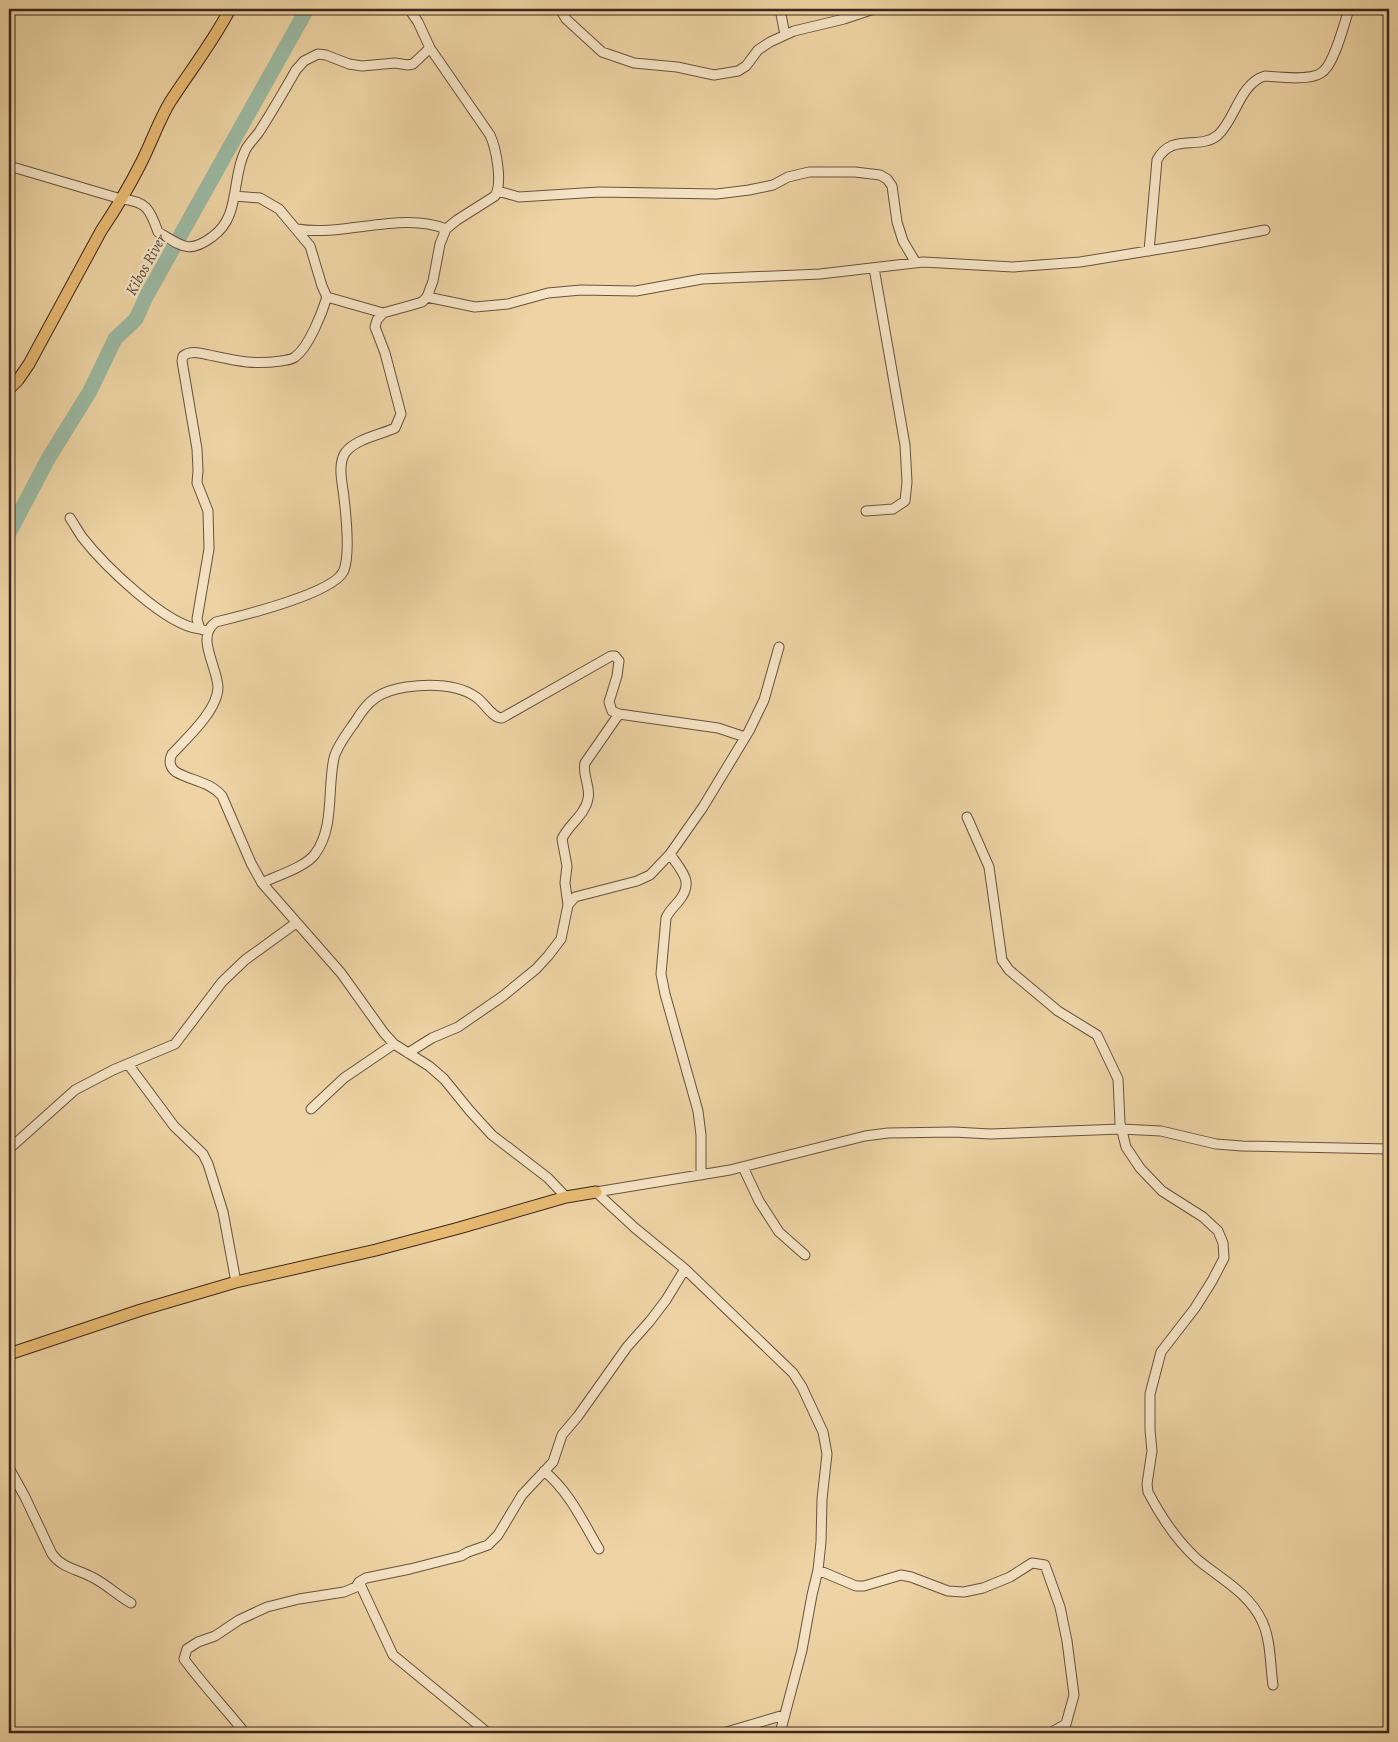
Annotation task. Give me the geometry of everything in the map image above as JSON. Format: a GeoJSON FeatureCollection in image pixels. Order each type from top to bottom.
{"type":"FeatureCollection","features":[{"type":"Feature","properties":{"kind":"main road"},"geometry":{"type":"LineString","coordinates":[[9,389],[29,364],[101,231],[140,164],[154,132],[170,103],[220,29],[230,9]]}},
{"type":"Feature","properties":{"kind":"main road"},"geometry":{"type":"LineString","coordinates":[[9,1354],[141,1310],[236,1282],[376,1250],[566,1197],[596,1192]]}},
{"type":"Feature","properties":{"kind":"street"},"geometry":{"type":"LineString","coordinates":[[327,296],[383,313],[422,302],[427,297],[433,281],[440,244],[446,229],[495,196],[498,191],[499,177],[490,135],[430,48],[410,9]]}},
{"type":"Feature","properties":{"kind":"street"},"geometry":{"type":"LineString","coordinates":[[560,9],[566,19],[602,52],[634,63],[678,67],[714,74],[738,71],[746,66],[758,50],[794,31],[844,19],[874,9]]}},
{"type":"Feature","properties":{"kind":"street"},"geometry":{"type":"LineString","coordinates":[[780,9],[785,35]]}},
{"type":"Feature","properties":{"kind":"street"},"geometry":{"type":"LineString","coordinates":[[1149,251],[1156,160],[1162,151],[1173,145],[1208,140],[1216,136],[1222,130],[1248,89],[1259,78],[1265,76],[1311,77],[1321,73],[1327,67],[1335,50],[1349,9]]}},
{"type":"Feature","properties":{"kind":"street"},"geometry":{"type":"LineString","coordinates":[[9,166],[138,202],[146,206],[158,232],[182,246],[197,247],[216,235],[225,226],[232,209],[239,166],[246,149],[258,133],[296,70],[304,61],[318,54],[362,66],[396,63],[408,65],[413,64],[430,48]]}},
{"type":"Feature","properties":{"kind":"street"},"geometry":{"type":"LineString","coordinates":[[498,191],[519,196],[598,192],[717,194],[765,187],[788,177],[809,172],[855,172],[880,175],[887,179],[892,186],[897,222],[901,235],[916,263]]}},
{"type":"Feature","properties":{"kind":"street"},"geometry":{"type":"LineString","coordinates":[[234,196],[260,198],[279,209],[310,246],[322,286],[327,296],[318,322],[301,351],[291,359],[261,364],[246,363],[198,352],[190,352],[183,356],[182,361],[198,461],[198,483],[208,511],[209,549],[197,619],[203,630],[217,678],[218,689],[215,701],[209,712],[172,754],[170,763],[175,771],[216,788],[227,803],[250,863],[262,883],[341,973],[364,1007],[394,1044],[429,1066],[444,1079],[492,1135],[548,1178],[566,1197]]}},
{"type":"Feature","properties":{"kind":"street"},"geometry":{"type":"LineString","coordinates":[[297,229],[311,231],[392,224],[436,225],[446,229]]}},
{"type":"Feature","properties":{"kind":"street"},"geometry":{"type":"LineString","coordinates":[[427,297],[475,307],[508,304],[548,293],[581,290],[636,291],[702,279],[820,274],[916,263],[1013,267],[1080,262],[1265,230]]}},
{"type":"Feature","properties":{"kind":"street"},"geometry":{"type":"LineString","coordinates":[[866,511],[893,509],[905,501],[908,482],[905,445],[874,268]]}},
{"type":"Feature","properties":{"kind":"street"},"geometry":{"type":"LineString","coordinates":[[70,518],[83,538],[101,558],[158,610],[183,626],[203,630],[216,622],[276,606],[334,582],[341,576],[347,557],[346,509],[341,474],[342,461],[346,452],[354,445],[395,428],[401,414],[390,370],[375,328],[383,313]]}},
{"type":"Feature","properties":{"kind":"street"},"geometry":{"type":"LineString","coordinates":[[568,905],[576,898],[637,881],[650,875],[670,854],[703,807],[745,737],[764,700],[779,647]]}},
{"type":"Feature","properties":{"kind":"street"},"geometry":{"type":"LineString","coordinates":[[262,883],[301,865],[315,855],[328,820],[334,756],[364,706],[375,697],[406,687],[452,686],[476,697],[497,718],[502,718],[611,656],[615,656],[619,661],[617,676],[609,702],[610,708],[619,714],[718,728],[745,737]]}},
{"type":"Feature","properties":{"kind":"street"},"geometry":{"type":"LineString","coordinates":[[408,1052],[432,1038],[458,1027],[503,996],[536,969],[561,939],[568,905],[565,883],[567,866],[562,839],[585,807],[588,799],[589,792],[584,768],[585,763],[619,714]]}},
{"type":"Feature","properties":{"kind":"street"},"geometry":{"type":"LineString","coordinates":[[967,817],[988,867],[1002,960],[1009,970],[1058,1011],[1097,1035],[1118,1079],[1121,1129],[1126,1147],[1140,1168],[1162,1191],[1203,1217],[1218,1231],[1223,1243],[1224,1258],[1212,1281],[1195,1308],[1161,1352],[1150,1394],[1152,1451],[1147,1484],[1148,1492],[1176,1537],[1198,1559],[1237,1589],[1257,1612],[1269,1647],[1273,1685]]}},
{"type":"Feature","properties":{"kind":"street"},"geometry":{"type":"LineString","coordinates":[[670,854],[686,877],[687,884],[684,894],[666,918],[661,974],[698,1111],[701,1135],[701,1175]]}},
{"type":"Feature","properties":{"kind":"street"},"geometry":{"type":"LineString","coordinates":[[9,1149],[75,1090],[174,1044],[222,982],[245,960],[296,923]]}},
{"type":"Feature","properties":{"kind":"street"},"geometry":{"type":"LineString","coordinates":[[311,1109],[344,1078],[394,1044]]}},
{"type":"Feature","properties":{"kind":"street"},"geometry":{"type":"LineString","coordinates":[[128,1064],[168,1119],[203,1154],[208,1164],[224,1212],[236,1282]]}},
{"type":"Feature","properties":{"kind":"street"},"geometry":{"type":"LineString","coordinates":[[596,1192],[743,1167],[865,1136],[888,1133],[954,1132],[990,1134],[1121,1129],[1162,1131],[1216,1144],[1242,1146],[1389,1149]]}},
{"type":"Feature","properties":{"kind":"street"},"geometry":{"type":"LineString","coordinates":[[743,1167],[759,1201],[778,1232],[805,1255]]}},
{"type":"Feature","properties":{"kind":"street"},"geometry":{"type":"LineString","coordinates":[[596,1192],[635,1228],[685,1269],[793,1372],[823,1432],[827,1454],[822,1499],[818,1570],[802,1650],[780,1733]]}},
{"type":"Feature","properties":{"kind":"street"},"geometry":{"type":"LineString","coordinates":[[245,1733],[184,1660],[187,1650],[198,1642],[214,1636],[262,1609],[299,1599],[352,1590],[366,1578],[461,1556],[488,1545],[498,1535],[522,1495],[553,1462],[562,1435],[627,1348],[666,1300],[685,1269]]}},
{"type":"Feature","properties":{"kind":"street"},"geometry":{"type":"LineString","coordinates":[[9,1468],[57,1562],[94,1578],[131,1603]]}},
{"type":"Feature","properties":{"kind":"street"},"geometry":{"type":"LineString","coordinates":[[544,1471],[555,1480],[573,1504],[599,1549]]}},
{"type":"Feature","properties":{"kind":"street"},"geometry":{"type":"LineString","coordinates":[[818,1570],[856,1586],[864,1586],[901,1575],[948,1591],[964,1592],[983,1588],[1010,1577],[1032,1563],[1045,1565],[1060,1607],[1067,1641],[1074,1695],[1066,1724],[1050,1733]]}},
{"type":"Feature","properties":{"kind":"street"},"geometry":{"type":"LineString","coordinates":[[360,1582],[393,1656],[488,1733]]}},
{"type":"Feature","properties":{"kind":"street"},"geometry":{"type":"LineString","coordinates":[[723,1733],[784,1715]]}},
{"type":"Feature","properties":{"kind":"waterway","name":"Kibos River"},"geometry":{"type":"LineString","coordinates":[[9,533],[48,459],[90,391],[115,339],[136,319],[147,295],[307,9]]}}]}
